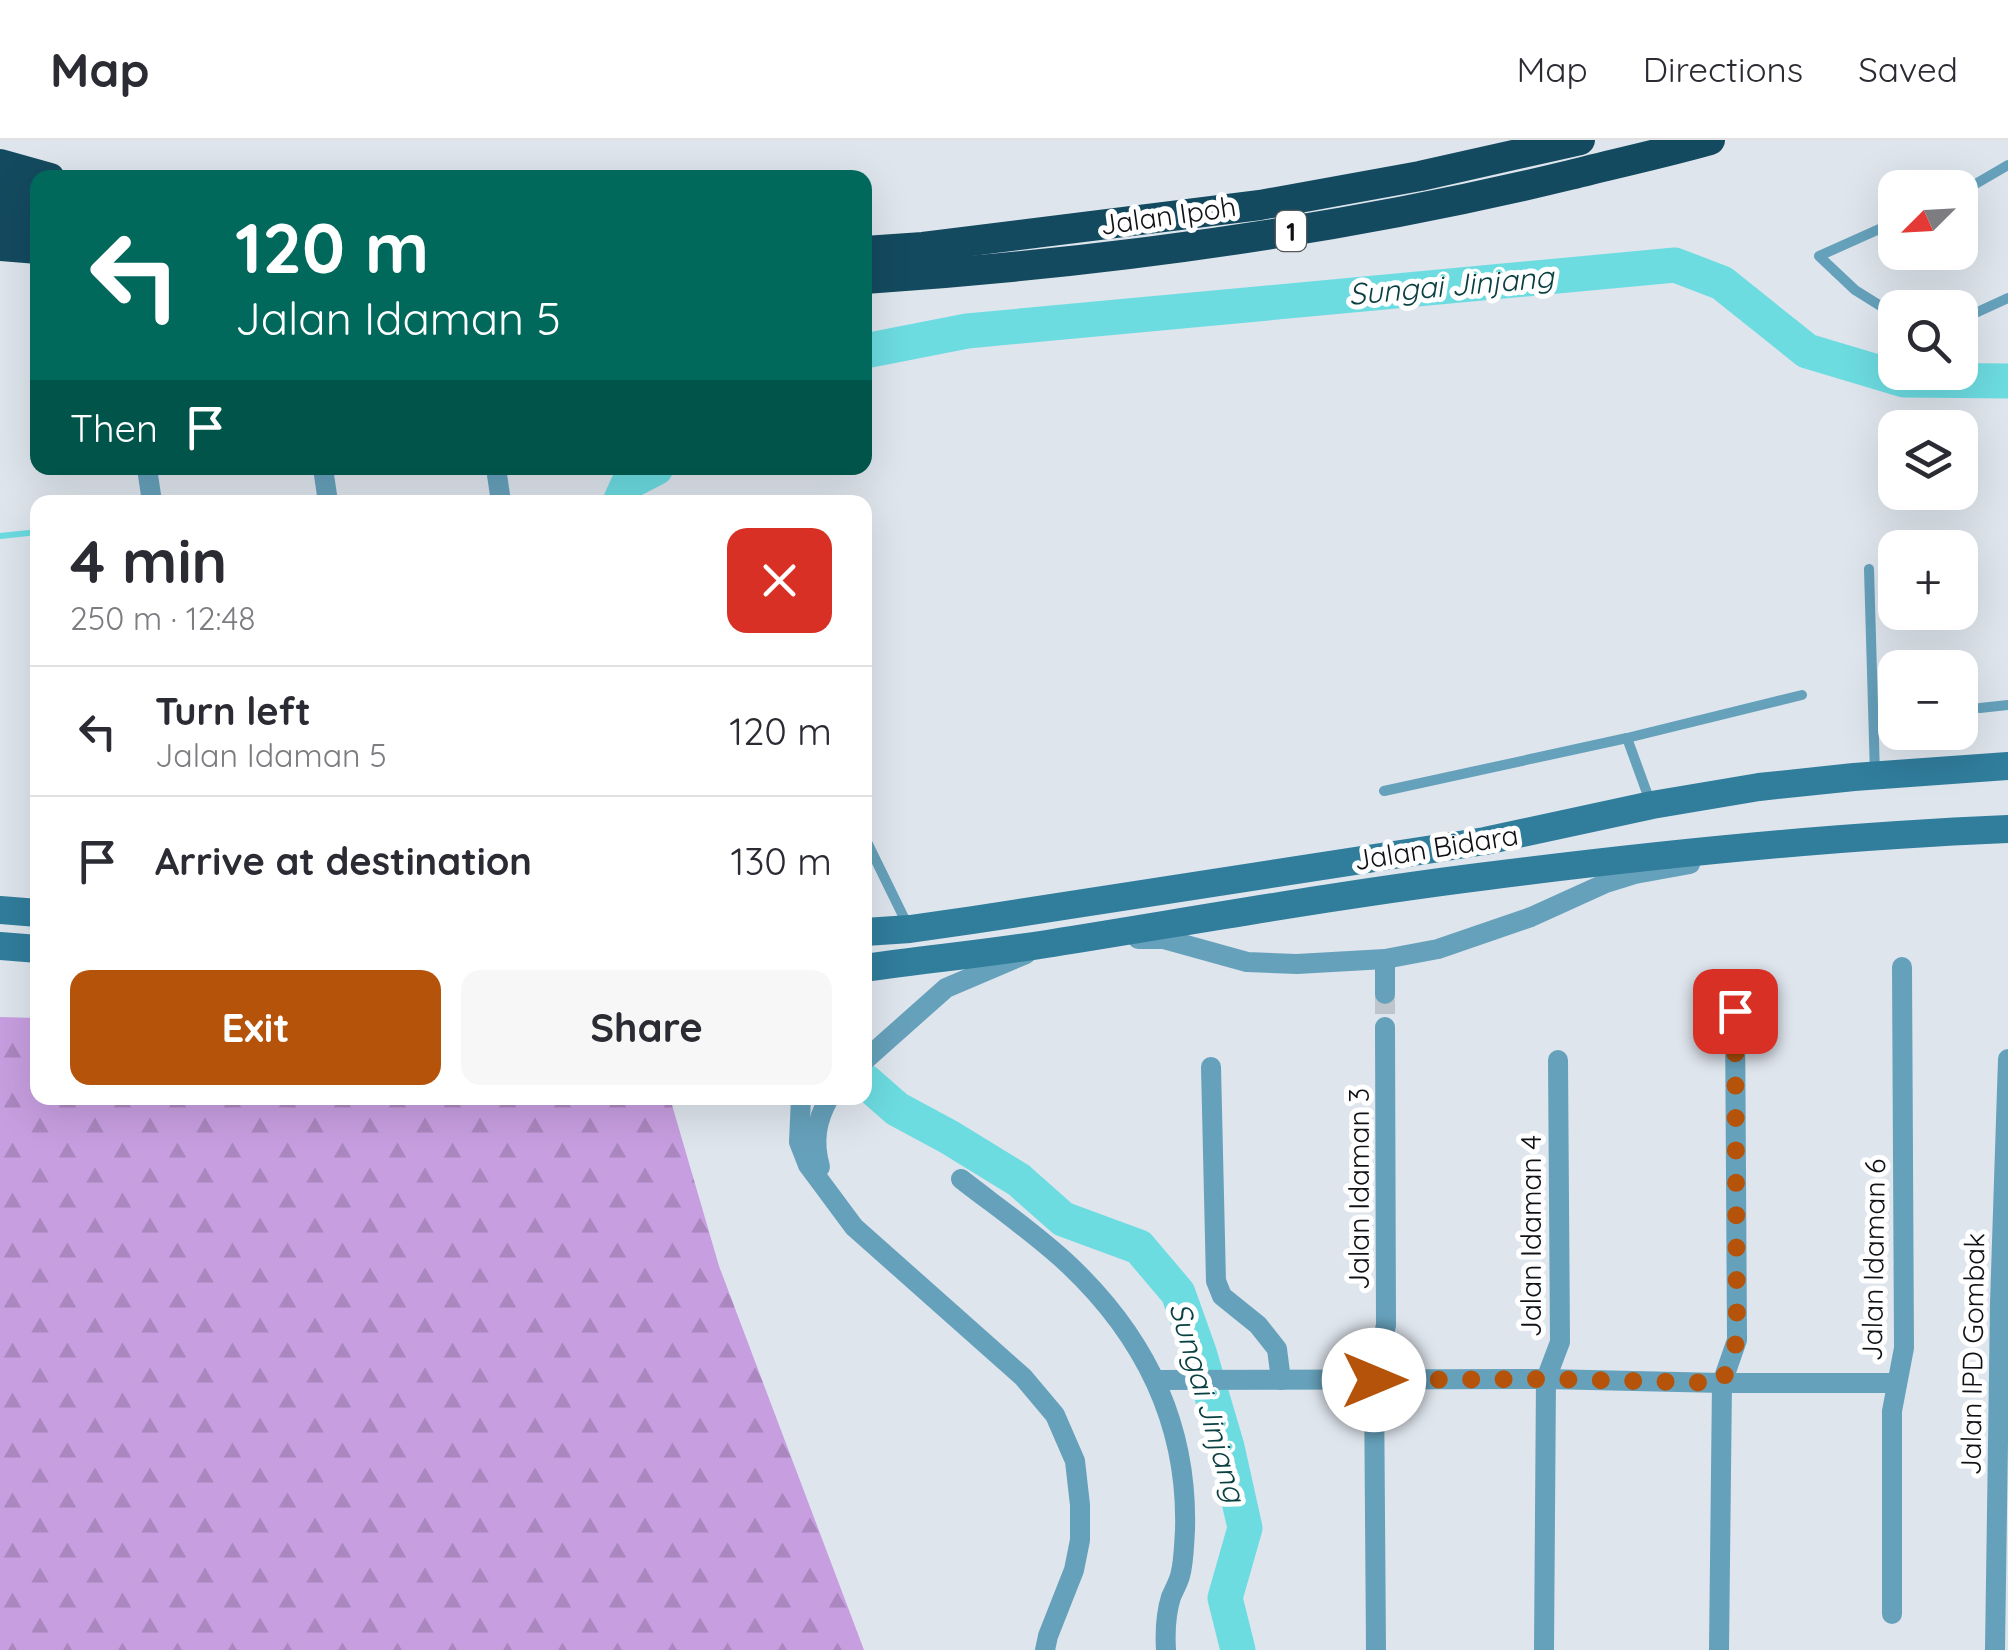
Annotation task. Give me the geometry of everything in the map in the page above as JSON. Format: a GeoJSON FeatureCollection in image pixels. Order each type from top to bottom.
{"type":"FeatureCollection","features":[{"type":"Feature","properties":{"kind":"highway","name":"Jalan Ipoh"},"geometry":{"type":"LineString","coordinates":[[872,250],[1260,205],[1420,176],[1580,140]]}},
{"type":"Feature","properties":{"kind":"highway","name":"Jalan Ipoh"},"geometry":{"type":"LineString","coordinates":[[872,278],[1106,257],[1266,235],[1433,206],[1710,140]]}},
{"type":"Feature","properties":{"kind":"highway"},"geometry":{"type":"LineString","coordinates":[[0,164],[30,172]]}},
{"type":"Feature","properties":{"kind":"highway"},"geometry":{"type":"LineString","coordinates":[[0,191],[30,197]]}},
{"type":"Feature","properties":{"kind":"highway"},"geometry":{"type":"LineString","coordinates":[[0,220],[30,226]]}},
{"type":"Feature","properties":{"kind":"highway"},"geometry":{"type":"LineString","coordinates":[[0,246],[30,249]]}},
{"type":"Feature","properties":{"kind":"main road","name":"Jalan Bidara"},"geometry":{"type":"LineString","coordinates":[[872,932],[910,929],[1486,840],[1759,787],[2008,766]]}},
{"type":"Feature","properties":{"kind":"main road","name":"Jalan Bidara"},"geometry":{"type":"LineString","coordinates":[[872,967],[1484,876],[1825,840],[2008,829]]}},
{"type":"Feature","properties":{"kind":"main road"},"geometry":{"type":"LineString","coordinates":[[0,910],[30,913]]}},
{"type":"Feature","properties":{"kind":"main road"},"geometry":{"type":"LineString","coordinates":[[0,946],[30,948]]}},
{"type":"Feature","properties":{"kind":"street"},"geometry":{"type":"LineString","coordinates":[[872,1054],[946,988],[1050,943],[1164,939],[1247,962],[1297,964],[1385,958],[1438,948],[1516,922],[1635,874],[1825,840]]}},
{"type":"Feature","properties":{"kind":"street"},"geometry":{"type":"LineString","coordinates":[[1385,958],[1385,994]]}},
{"type":"Feature","properties":{"kind":"street","name":"Jalan Idaman 6"},"geometry":{"type":"LineString","coordinates":[[1892,1614],[1892,1411],[1904,1348],[1902,967]]}},
{"type":"Feature","properties":{"kind":"street"},"geometry":{"type":"LineString","coordinates":[[1719,1650],[1722,1383],[1737,1340],[1735,1011]]}},
{"type":"Feature","properties":{"kind":"street","name":"Jalan Idaman 3"},"geometry":{"type":"LineString","coordinates":[[1376,1650],[1374,1380],[1386,1325],[1386,1027]]}},
{"type":"Feature","properties":{"kind":"street","name":"Jalan Idaman 4"},"geometry":{"type":"LineString","coordinates":[[1544,1650],[1546,1379],[1560,1342],[1558,1060]]}},
{"type":"Feature","properties":{"kind":"street","name":"Jalan IPD Gombak"},"geometry":{"type":"LineString","coordinates":[[1999,1639],[2000,1303],[2008,1060]]}},
{"type":"Feature","properties":{"kind":"street"},"geometry":{"type":"LineString","coordinates":[[1210,1067],[1216,1281],[1222,1296],[1258,1326],[1277,1349],[1281,1380]]}},
{"type":"Feature","properties":{"kind":"street"},"geometry":{"type":"LineString","coordinates":[[801,1105],[799,1142],[808,1166],[854,1227],[1022,1378],[1055,1416],[1075,1461],[1080,1540],[1074,1570],[1045,1650]]}},
{"type":"Feature","properties":{"kind":"street"},"geometry":{"type":"LineString","coordinates":[[825,1105],[814,1148],[829,1196]]}},
{"type":"Feature","properties":{"kind":"street"},"geometry":{"type":"LineString","coordinates":[[961,1178],[1069,1266],[1109,1309],[1164,1380],[1183,1478],[1185,1530],[1180,1574],[1170,1602],[1166,1650]]}},
{"type":"Feature","properties":{"kind":"street"},"geometry":{"type":"LineString","coordinates":[[1164,1380],[1897,1383]]}},
{"type":"Feature","properties":{"kind":"lane"},"geometry":{"type":"LineString","coordinates":[[1978,182],[2008,165]]}},
{"type":"Feature","properties":{"kind":"lane"},"geometry":{"type":"LineString","coordinates":[[1878,230],[1819,256],[1855,290],[1878,304]]}},
{"type":"Feature","properties":{"kind":"lane"},"geometry":{"type":"LineString","coordinates":[[1978,312],[2008,298]]}},
{"type":"Feature","properties":{"kind":"lane"},"geometry":{"type":"LineString","coordinates":[[1869,569],[1875,776]]}},
{"type":"Feature","properties":{"kind":"lane"},"geometry":{"type":"LineString","coordinates":[[1384,791],[1802,695]]}},
{"type":"Feature","properties":{"kind":"lane"},"geometry":{"type":"LineString","coordinates":[[1980,708],[2008,705]]}},
{"type":"Feature","properties":{"kind":"lane"},"geometry":{"type":"LineString","coordinates":[[1626,738],[1652,805]]}},
{"type":"Feature","properties":{"kind":"lane"},"geometry":{"type":"LineString","coordinates":[[872,852],[910,929]]}},
{"type":"Feature","properties":{"kind":"green space"},"geometry":{"type":"Polygon","coordinates":[[[0,1017],[30,1018],[30,1105],[672,1105],[719,1266],[864,1650],[0,1650],[0,1017]]]}},
{"type":"Feature","properties":{"kind":"waterway","name":"Sungai Jinjang"},"geometry":{"type":"LineString","coordinates":[[872,350],[967,331],[1675,265],[1722,283],[1807,351],[1904,380],[2008,381]]}},
{"type":"Feature","properties":{"kind":"waterway","name":"Sungai Jinjang"},"geometry":{"type":"LineString","coordinates":[[623,495],[629,482],[642,475]]}},
{"type":"Feature","properties":{"kind":"waterway"},"geometry":{"type":"LineString","coordinates":[[0,536],[30,533]]}},
{"type":"Feature","properties":{"kind":"waterway","name":"Sungai Jinjang"},"geometry":{"type":"LineString","coordinates":[[872,1087],[897,1109],[1019,1180],[1063,1219],[1139,1247],[1178,1293],[1227,1447],[1245,1528],[1225,1598],[1238,1650]]}},
{"type":"Feature","properties":{"kind":"tunnel"},"geometry":{"type":"LineString","coordinates":[[1385,994],[1385,1027]]}},
{"type":"Feature","properties":{"kind":"route"},"geometry":{"type":"LineString","coordinates":[[1374,1380],[1722,1383],[1737,1340],[1735,1011]]}}]}
